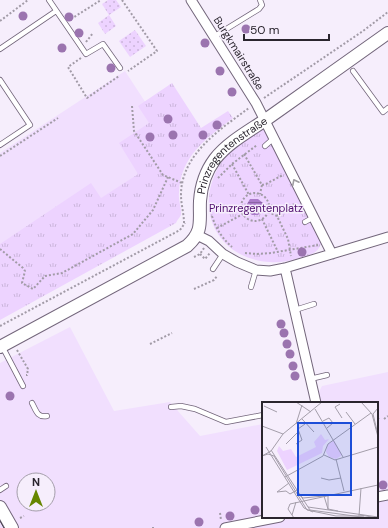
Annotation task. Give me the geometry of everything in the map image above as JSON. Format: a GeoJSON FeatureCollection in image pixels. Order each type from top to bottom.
{"type":"FeatureCollection","features":[{"type":"Feature","properties":{"kind":"street","name":"Burgkmairstraße"},"geometry":{"type":"LineString","coordinates":[[192,0],[265,120]]}},
{"type":"Feature","properties":{"kind":"street","name":"Prinzregentenstraße"},"geometry":{"type":"LineString","coordinates":[[197,235],[200,224],[200,201],[203,185],[210,167],[221,152],[238,138],[388,33]]}},
{"type":"Feature","properties":{"kind":"street"},"geometry":{"type":"LineString","coordinates":[[265,120],[332,254]]}},
{"type":"Feature","properties":{"kind":"street"},"geometry":{"type":"LineString","coordinates":[[1,347],[187,246],[197,235],[209,241],[223,254],[237,262],[256,270],[270,271],[285,268],[388,237]]}},
{"type":"Feature","properties":{"kind":"street"},"geometry":{"type":"LineString","coordinates":[[285,268],[316,402]]}},
{"type":"Feature","properties":{"kind":"street"},"geometry":{"type":"LineString","coordinates":[[378,497],[388,495]]}},
{"type":"Feature","properties":{"kind":"street"},"geometry":{"type":"LineString","coordinates":[[0,507],[15,524]]}},
{"type":"Feature","properties":{"kind":"street"},"geometry":{"type":"LineString","coordinates":[[225,528],[275,518]]}},
{"type":"Feature","properties":{"kind":"lane"},"geometry":{"type":"LineString","coordinates":[[49,0],[86,54],[103,44],[120,68]]}},
{"type":"Feature","properties":{"kind":"lane"},"geometry":{"type":"LineString","coordinates":[[215,36],[259,9],[262,5],[260,0]]}},
{"type":"Feature","properties":{"kind":"lane"},"geometry":{"type":"LineString","coordinates":[[0,49],[56,11]]}},
{"type":"Feature","properties":{"kind":"lane"},"geometry":{"type":"LineString","coordinates":[[353,70],[383,112],[388,108]]}},
{"type":"Feature","properties":{"kind":"lane"},"geometry":{"type":"LineString","coordinates":[[0,80],[30,125],[0,145]]}},
{"type":"Feature","properties":{"kind":"lane"},"geometry":{"type":"LineString","coordinates":[[264,146],[273,136]]}},
{"type":"Feature","properties":{"kind":"lane"},"geometry":{"type":"LineString","coordinates":[[305,222],[314,217]]}},
{"type":"Feature","properties":{"kind":"lane"},"geometry":{"type":"LineString","coordinates":[[213,268],[223,254]]}},
{"type":"Feature","properties":{"kind":"lane"},"geometry":{"type":"LineString","coordinates":[[251,287],[256,270]]}},
{"type":"Feature","properties":{"kind":"lane"},"geometry":{"type":"LineString","coordinates":[[294,310],[314,304]]}},
{"type":"Feature","properties":{"kind":"lane"},"geometry":{"type":"LineString","coordinates":[[1,347],[22,386]]}},
{"type":"Feature","properties":{"kind":"lane"},"geometry":{"type":"LineString","coordinates":[[310,379],[327,375]]}},
{"type":"Feature","properties":{"kind":"lane"},"geometry":{"type":"LineString","coordinates":[[32,403],[38,414],[41,416],[47,416]]}},
{"type":"Feature","properties":{"kind":"lane"},"geometry":{"type":"LineString","coordinates":[[171,407],[181,406],[195,408],[226,422],[262,415]]}},
{"type":"Feature","properties":{"kind":"lane"},"geometry":{"type":"LineString","coordinates":[[0,490],[6,486]]}},
{"type":"Feature","properties":{"kind":"path"},"geometry":{"type":"LineString","coordinates":[[0,21],[28,0]]}},
{"type":"Feature","properties":{"kind":"path"},"geometry":{"type":"LineString","coordinates":[[65,23],[101,0]]}},
{"type":"Feature","properties":{"kind":"path"},"geometry":{"type":"LineString","coordinates":[[132,106],[134,131],[163,175],[182,183]]}},
{"type":"Feature","properties":{"kind":"path"},"geometry":{"type":"LineString","coordinates":[[0,156],[58,118]]}},
{"type":"Feature","properties":{"kind":"path"},"geometry":{"type":"LineString","coordinates":[[215,180],[244,154],[273,136]]}},
{"type":"Feature","properties":{"kind":"path"},"geometry":{"type":"LineString","coordinates":[[244,154],[262,185],[260,194]]}},
{"type":"Feature","properties":{"kind":"path"},"geometry":{"type":"LineString","coordinates":[[232,164],[248,195]]}},
{"type":"Feature","properties":{"kind":"path"},"geometry":{"type":"LineString","coordinates":[[262,185],[280,176],[284,183]]}},
{"type":"Feature","properties":{"kind":"path"},"geometry":{"type":"LineString","coordinates":[[0,249],[23,268],[25,271],[22,283],[33,289],[45,276],[62,273],[133,234],[153,210],[168,177]]}},
{"type":"Feature","properties":{"kind":"path"},"geometry":{"type":"LineString","coordinates":[[260,194],[264,196],[268,203],[268,212],[265,217],[258,221],[253,221],[246,218],[241,210],[242,201],[248,195],[260,194]]}},
{"type":"Feature","properties":{"kind":"path"},"geometry":{"type":"LineString","coordinates":[[277,216],[295,204],[292,197]]}},
{"type":"Feature","properties":{"kind":"path"},"geometry":{"type":"LineString","coordinates":[[268,212],[277,216],[288,239],[289,250]]}},
{"type":"Feature","properties":{"kind":"path"},"geometry":{"type":"LineString","coordinates":[[216,228],[243,214]]}},
{"type":"Feature","properties":{"kind":"path"},"geometry":{"type":"LineString","coordinates":[[212,215],[216,228],[222,237],[236,249]]}},
{"type":"Feature","properties":{"kind":"path"},"geometry":{"type":"LineString","coordinates":[[262,219],[278,252]]}},
{"type":"Feature","properties":{"kind":"path"},"geometry":{"type":"LineString","coordinates":[[0,326],[180,230],[184,223]]}},
{"type":"Feature","properties":{"kind":"path"},"geometry":{"type":"LineString","coordinates":[[240,251],[244,253],[257,254],[278,252],[327,243]]}},
{"type":"Feature","properties":{"kind":"path"},"geometry":{"type":"LineString","coordinates":[[194,289],[209,282]]}},
{"type":"Feature","properties":{"kind":"path"},"geometry":{"type":"LineString","coordinates":[[150,344],[172,333]]}},
{"type":"Feature","properties":{"kind":"path"},"geometry":{"type":"LineString","coordinates":[[17,350],[28,369],[27,375]]}},
{"type":"Feature","properties":{"kind":"path"},"geometry":{"type":"LineString","coordinates":[[384,419],[388,416]]}},
{"type":"Feature","properties":{"kind":"path"},"geometry":{"type":"LineString","coordinates":[[15,524],[24,516]]}},
{"type":"Feature","properties":{"kind":"shaded area"},"geometry":{"type":"Polygon","coordinates":[[[125,71],[176,149],[5,262],[0,254],[0,153],[125,71]]]}},
{"type":"Feature","properties":{"kind":"shaded area"},"geometry":{"type":"Polygon","coordinates":[[[250,199],[258,199],[263,203],[263,210],[258,215],[252,215],[247,211],[247,204],[250,199]]]}},
{"type":"Feature","properties":{"kind":"shaded area"},"geometry":{"type":"Polygon","coordinates":[[[70,327],[114,411],[170,402],[200,436],[262,424],[262,518],[378,518],[378,402],[314,402],[322,386],[388,372],[388,528],[0,528],[0,363],[70,327]]]}},
{"type":"Feature","properties":{"kind":"green space"},"geometry":{"type":"Polygon","coordinates":[[[108,0],[116,0],[121,7],[109,15],[102,4],[108,0]]]}},
{"type":"Feature","properties":{"kind":"green space"},"geometry":{"type":"Polygon","coordinates":[[[109,15],[116,26],[105,34],[98,23],[109,15]]]}},
{"type":"Feature","properties":{"kind":"green space"},"geometry":{"type":"Polygon","coordinates":[[[135,30],[146,46],[130,57],[119,41],[135,30]]]}},
{"type":"Feature","properties":{"kind":"green space"},"geometry":{"type":"Polygon","coordinates":[[[172,83],[201,128],[228,111],[233,118],[197,149],[184,168],[179,195],[181,215],[176,223],[0,320],[0,244],[91,183],[101,198],[138,174],[119,143],[149,123],[138,106],[172,83]]]}},
{"type":"Feature","properties":{"kind":"green space","name":"Prinzregentenplatz"},"geometry":{"type":"Polygon","coordinates":[[[266,126],[322,241],[319,249],[314,253],[281,262],[252,259],[237,252],[225,243],[216,230],[210,216],[209,201],[211,185],[222,161],[233,150],[266,126]]]}},
{"type":"Feature","properties":{"kind":"tram line"},"geometry":{"type":"LineString","coordinates":[[0,521],[4,528]]}}]}
